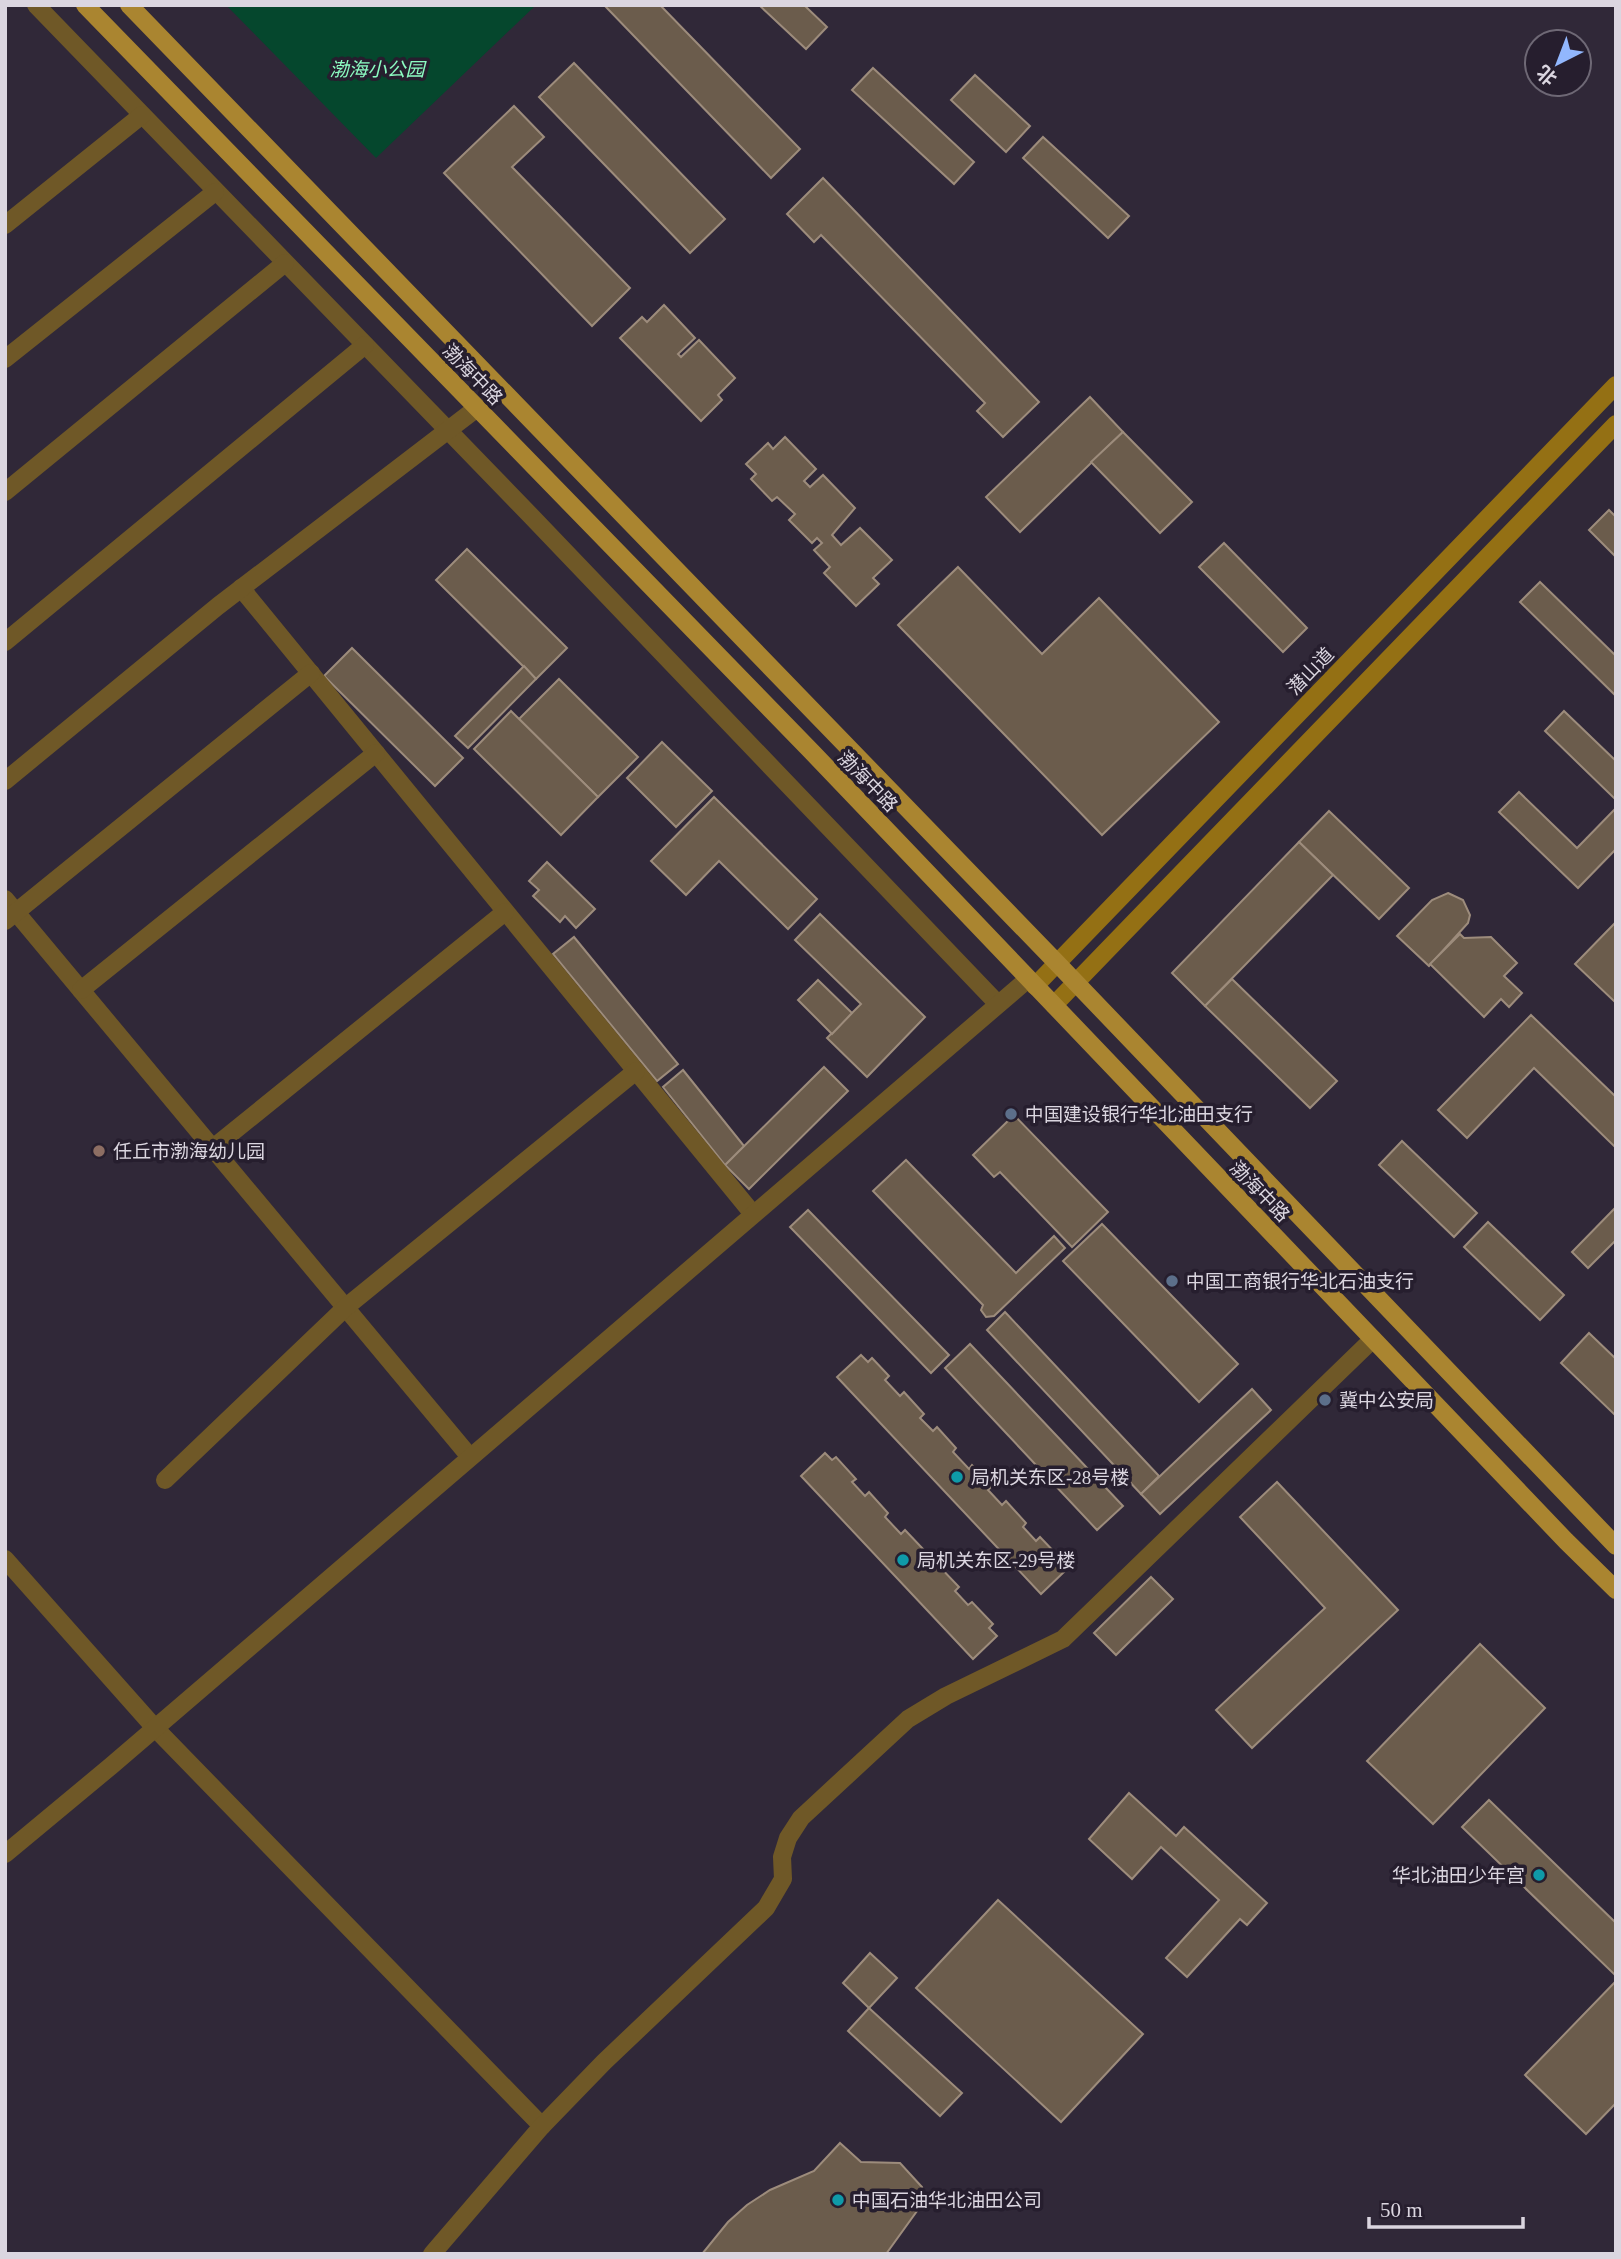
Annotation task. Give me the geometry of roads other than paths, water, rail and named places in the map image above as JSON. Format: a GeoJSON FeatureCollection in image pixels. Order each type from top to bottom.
{"type":"FeatureCollection","features":[{"type":"Feature","properties":{"kind":"main road","name":"渤海中路"},"geometry":{"type":"LineString","coordinates":[[85,5],[813,752],[1616,1590]]}},
{"type":"Feature","properties":{"kind":"main road","name":"渤海中路"},"geometry":{"type":"LineString","coordinates":[[129,5],[1057,963],[1616,1546]]}},
{"type":"Feature","properties":{"kind":"main road","name":"潜山道"},"geometry":{"type":"LineString","coordinates":[[1032,982],[1057,963],[1616,385]]}},
{"type":"Feature","properties":{"kind":"main road"},"geometry":{"type":"LineString","coordinates":[[1054,1005],[1616,424]]}},
{"type":"Feature","properties":{"kind":"street"},"geometry":{"type":"LineString","coordinates":[[36,5],[998,1004]]}},
{"type":"Feature","properties":{"kind":"street"},"geometry":{"type":"LineString","coordinates":[[5,225],[142,115]]}},
{"type":"Feature","properties":{"kind":"street"},"geometry":{"type":"LineString","coordinates":[[5,359],[215,192]]}},
{"type":"Feature","properties":{"kind":"street"},"geometry":{"type":"LineString","coordinates":[[5,492],[285,264]]}},
{"type":"Feature","properties":{"kind":"street"},"geometry":{"type":"LineString","coordinates":[[5,642],[365,345]]}},
{"type":"Feature","properties":{"kind":"street"},"geometry":{"type":"LineString","coordinates":[[5,780],[241,588],[477,408]]}},
{"type":"Feature","properties":{"kind":"street"},"geometry":{"type":"LineString","coordinates":[[241,588],[753,1214]]}},
{"type":"Feature","properties":{"kind":"street"},"geometry":{"type":"LineString","coordinates":[[311,673],[9,911],[81,990],[470,1457]]}},
{"type":"Feature","properties":{"kind":"street"},"geometry":{"type":"LineString","coordinates":[[81,990],[376,753]]}},
{"type":"Feature","properties":{"kind":"street"},"geometry":{"type":"LineString","coordinates":[[213,1148],[505,912]]}},
{"type":"Feature","properties":{"kind":"street"},"geometry":{"type":"LineString","coordinates":[[5,1854],[998,1004],[1032,982]]}},
{"type":"Feature","properties":{"kind":"street"},"geometry":{"type":"LineString","coordinates":[[165,1480],[346,1307],[636,1071]]}},
{"type":"Feature","properties":{"kind":"street"},"geometry":{"type":"LineString","coordinates":[[432,2254],[542,2126],[604,2062],[766,1908],[783,1879],[782,1857],[788,1838],[801,1818],[908,1719],[946,1696],[1063,1639],[1373,1339]]}},
{"type":"Feature","properties":{"kind":"street"},"geometry":{"type":"LineString","coordinates":[[5,1559],[155,1728],[542,2126]]}},
{"type":"Feature","properties":{"kind":"place","name":"中国建设银行华北油田支行"},"geometry":{"type":"Point","coordinates":[1011,1114]}},
{"type":"Feature","properties":{"kind":"place","name":"任丘市渤海幼儿园"},"geometry":{"type":"Point","coordinates":[99,1151]}},
{"type":"Feature","properties":{"kind":"place","name":"中国工商银行华北石油支行"},"geometry":{"type":"Point","coordinates":[1172,1281]}},
{"type":"Feature","properties":{"kind":"place","name":"冀中公安局"},"geometry":{"type":"Point","coordinates":[1325,1400]}},
{"type":"Feature","properties":{"kind":"place","name":"局机关东区-28号楼"},"geometry":{"type":"Point","coordinates":[957,1477]}},
{"type":"Feature","properties":{"kind":"place","name":"局机关东区-29号楼"},"geometry":{"type":"Point","coordinates":[903,1560]}},
{"type":"Feature","properties":{"kind":"place","name":"华北油田少年宫"},"geometry":{"type":"Point","coordinates":[1539,1875]}},
{"type":"Feature","properties":{"kind":"place","name":"中国石油华北油田公司"},"geometry":{"type":"Point","coordinates":[838,2200]}},
{"type":"Feature","properties":{"kind":"park label","name":"渤海小公园"},"geometry":{"type":"Point","coordinates":[377,69]}}]}
